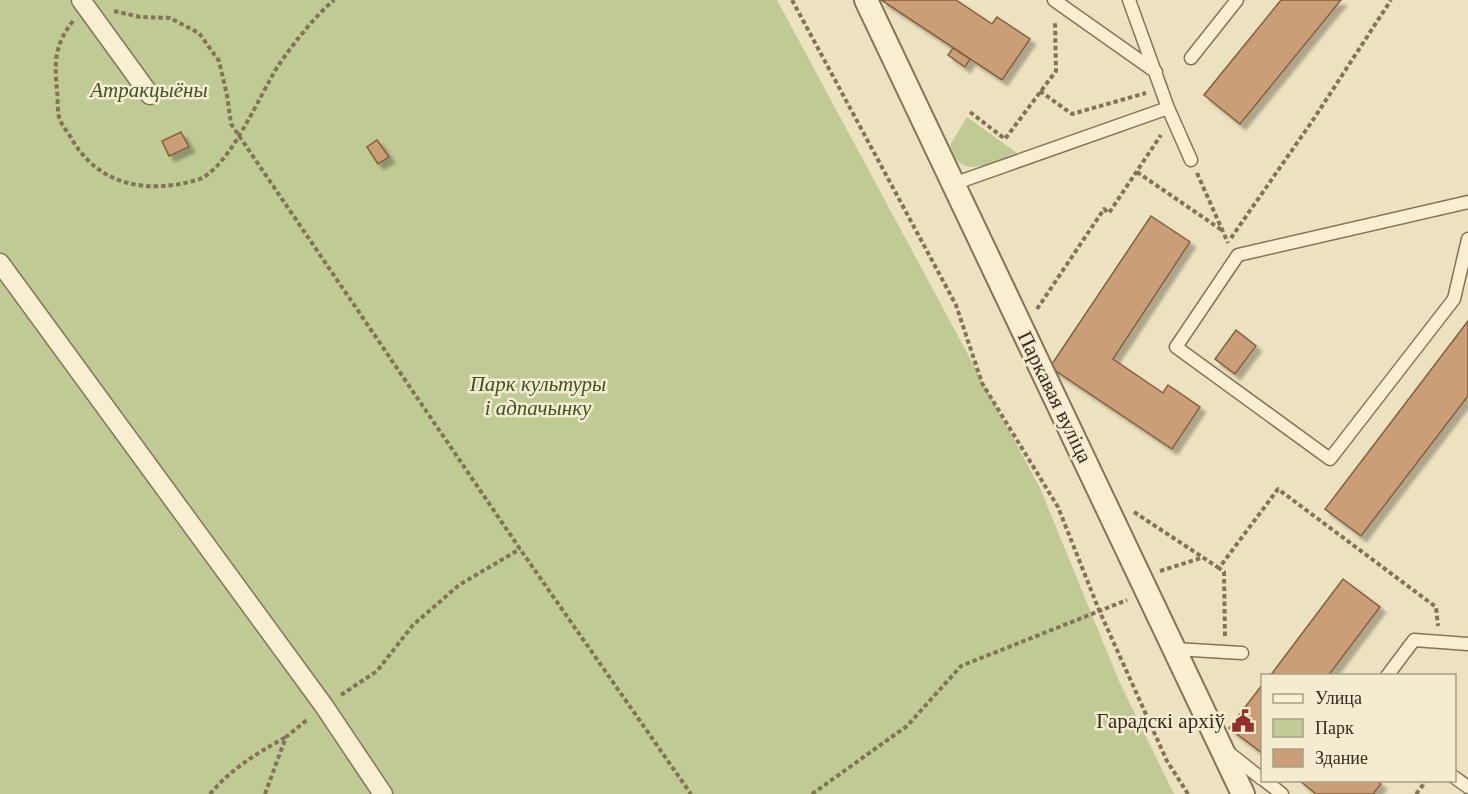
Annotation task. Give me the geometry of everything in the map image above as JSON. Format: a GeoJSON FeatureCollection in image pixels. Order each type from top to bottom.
{"type":"FeatureCollection","features":[{"type":"Feature","properties":{"kind":"street","name":"Паркавая вуліца"},"geometry":{"type":"LineString","coordinates":[[866,0],[1243,794]]}},
{"type":"Feature","properties":{"kind":"street"},"geometry":{"type":"LineString","coordinates":[[83,2],[150,95]]}},
{"type":"Feature","properties":{"kind":"street"},"geometry":{"type":"LineString","coordinates":[[0,263],[324,706],[383,794]]}},
{"type":"Feature","properties":{"kind":"lane"},"geometry":{"type":"LineString","coordinates":[[1054,0],[1156,72]]}},
{"type":"Feature","properties":{"kind":"lane"},"geometry":{"type":"LineString","coordinates":[[1129,0],[1170,113],[1191,160]]}},
{"type":"Feature","properties":{"kind":"lane"},"geometry":{"type":"LineString","coordinates":[[1191,58],[1237,0]]}},
{"type":"Feature","properties":{"kind":"lane"},"geometry":{"type":"LineString","coordinates":[[953,184],[1170,113]]}},
{"type":"Feature","properties":{"kind":"lane"},"geometry":{"type":"LineString","coordinates":[[1468,202],[1238,255],[1176,347],[1330,459],[1454,299],[1468,239]]}},
{"type":"Feature","properties":{"kind":"lane"},"geometry":{"type":"LineString","coordinates":[[1388,674],[1413,640],[1468,644]]}},
{"type":"Feature","properties":{"kind":"lane"},"geometry":{"type":"LineString","coordinates":[[1175,649],[1242,652]]}},
{"type":"Feature","properties":{"kind":"lane"},"geometry":{"type":"LineString","coordinates":[[1221,748],[1261,778]]}},
{"type":"Feature","properties":{"kind":"lane"},"geometry":{"type":"LineString","coordinates":[[1456,778],[1468,787]]}},
{"type":"Feature","properties":{"kind":"lane"},"geometry":{"type":"LineString","coordinates":[[1266,782],[1282,794]]}},
{"type":"Feature","properties":{"kind":"path"},"geometry":{"type":"LineString","coordinates":[[334,0],[324,8],[294,44],[239,136],[223,159],[200,179],[165,186],[127,184],[100,172],[80,153],[59,118],[55,65],[62,35],[83,2],[140,17],[170,18],[199,33],[219,61],[231,124],[239,136],[520,549],[691,794]]}},
{"type":"Feature","properties":{"kind":"path"},"geometry":{"type":"LineString","coordinates":[[792,0],[956,304],[982,383],[1058,507],[1099,610],[1167,761],[1188,794]]}},
{"type":"Feature","properties":{"kind":"path"},"geometry":{"type":"LineString","coordinates":[[970,112],[1005,138],[1056,71],[1054,0]]}},
{"type":"Feature","properties":{"kind":"path"},"geometry":{"type":"LineString","coordinates":[[1228,243],[1391,0]]}},
{"type":"Feature","properties":{"kind":"path"},"geometry":{"type":"LineString","coordinates":[[1040,91],[1072,114],[1162,89]]}},
{"type":"Feature","properties":{"kind":"path"},"geometry":{"type":"LineString","coordinates":[[1023,330],[1104,209],[1109,213],[1137,172],[1170,113]]}},
{"type":"Feature","properties":{"kind":"path"},"geometry":{"type":"LineString","coordinates":[[1191,160],[1222,231],[1238,255]]}},
{"type":"Feature","properties":{"kind":"path"},"geometry":{"type":"LineString","coordinates":[[1137,172],[1222,231]]}},
{"type":"Feature","properties":{"kind":"path"},"geometry":{"type":"LineString","coordinates":[[1098,488],[1224,572],[1225,652]]}},
{"type":"Feature","properties":{"kind":"path"},"geometry":{"type":"LineString","coordinates":[[1218,568],[1278,489],[1436,607],[1440,642]]}},
{"type":"Feature","properties":{"kind":"path"},"geometry":{"type":"LineString","coordinates":[[210,794],[250,757],[286,737],[324,706],[377,671],[413,625],[459,585],[520,549]]}},
{"type":"Feature","properties":{"kind":"path"},"geometry":{"type":"LineString","coordinates":[[812,794],[907,726],[961,666],[1099,610],[1144,585],[1202,558]]}},
{"type":"Feature","properties":{"kind":"path"},"geometry":{"type":"LineString","coordinates":[[265,794],[286,737]]}},
{"type":"Feature","properties":{"kind":"path"},"geometry":{"type":"LineString","coordinates":[[1416,794],[1425,782]]}},
{"type":"Feature","properties":{"kind":"green space","name":"Парк культуры і адпачынку"},"geometry":{"type":"Polygon","coordinates":[[[0,0],[777,0],[1040,488],[1119,681],[1174,794],[0,794],[0,0]]]}},
{"type":"Feature","properties":{"kind":"green space"},"geometry":{"type":"Polygon","coordinates":[[[967,117],[1017,153],[978,167],[961,164],[950,145],[967,117]]]}},
{"type":"Feature","properties":{"kind":"building"},"geometry":{"type":"Polygon","coordinates":[[[881,0],[956,0],[992,24],[997,17],[1030,39],[1002,80],[881,0]]]}},
{"type":"Feature","properties":{"kind":"building"},"geometry":{"type":"Polygon","coordinates":[[[1281,0],[1341,0],[1240,124],[1204,95],[1281,0]]]}},
{"type":"Feature","properties":{"kind":"building"},"geometry":{"type":"Polygon","coordinates":[[[953,48],[970,59],[965,67],[948,55],[953,48]]]}},
{"type":"Feature","properties":{"kind":"building"},"geometry":{"type":"Polygon","coordinates":[[[181,132],[189,147],[169,156],[162,141],[181,132]]]}},
{"type":"Feature","properties":{"kind":"building"},"geometry":{"type":"Polygon","coordinates":[[[377,140],[389,157],[378,164],[367,147],[377,140]]]}},
{"type":"Feature","properties":{"kind":"building"},"geometry":{"type":"Polygon","coordinates":[[[1151,216],[1190,242],[1113,359],[1163,393],[1168,385],[1200,407],[1172,449],[1050,367],[1151,216]]]}},
{"type":"Feature","properties":{"kind":"building"},"geometry":{"type":"Polygon","coordinates":[[[1468,321],[1468,396],[1361,536],[1325,509],[1468,321]]]}},
{"type":"Feature","properties":{"kind":"building"},"geometry":{"type":"Polygon","coordinates":[[[1236,330],[1256,346],[1235,374],[1215,359],[1236,330]]]}},
{"type":"Feature","properties":{"kind":"building"},"geometry":{"type":"Polygon","coordinates":[[[1343,579],[1380,607],[1330,674],[1272,674],[1343,579]]]}},
{"type":"Feature","properties":{"kind":"building"},"geometry":{"type":"Polygon","coordinates":[[[1261,686],[1261,752],[1229,728],[1261,686]]]}},
{"type":"Feature","properties":{"kind":"building"},"geometry":{"type":"Polygon","coordinates":[[[1301,782],[1379,782],[1381,784],[1373,794],[1316,794],[1301,782]]]}},
{"type":"Feature","properties":{"kind":"place","name":"Гарадскі архіў"},"geometry":{"type":"Point","coordinates":[1243,721]}},
{"type":"Feature","properties":{"kind":"park label","name":"Атракцыёны"},"geometry":{"type":"Point","coordinates":[149,90]}}]}
